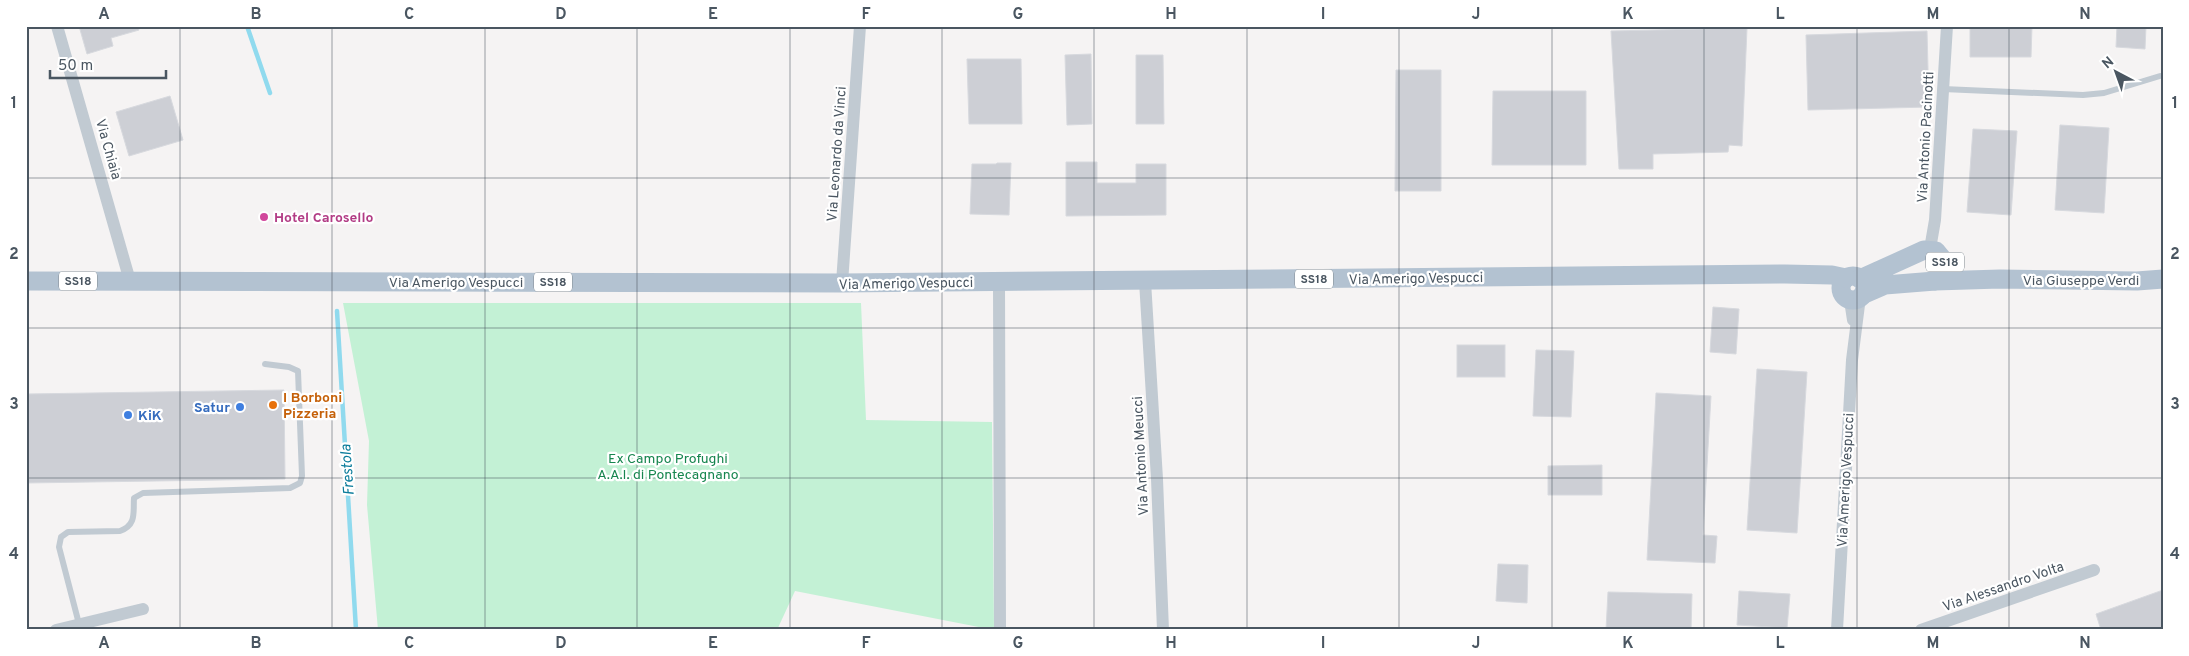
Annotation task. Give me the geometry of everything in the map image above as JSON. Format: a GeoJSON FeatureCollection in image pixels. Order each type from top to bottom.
{"type":"FeatureCollection","features":[{"type":"Feature","properties":{"kind":"main road","name":"Via Giuseppe Verdi"},"geometry":{"type":"LineString","coordinates":[[1930,249],[1940,254],[1945,262],[2000,279]]}},
{"type":"Feature","properties":{"kind":"main road","name":"SS18"},"geometry":{"type":"LineString","coordinates":[[1854,291],[1917,252],[1930,249]]}},
{"type":"Feature","properties":{"kind":"main road","name":"SS18"},"geometry":{"type":"LineString","coordinates":[[1935,281],[1944,270],[1945,262]]}},
{"type":"Feature","properties":{"kind":"main road","name":"Via Amerigo Vespucci"},"geometry":{"type":"LineString","coordinates":[[26,281],[842,283],[1785,274],[1832,275],[1854,291]]}},
{"type":"Feature","properties":{"kind":"main road","name":"Via Giuseppe Verdi"},"geometry":{"type":"LineString","coordinates":[[1854,291],[1885,285],[1935,281],[2000,279],[2137,281],[2163,279]]}},
{"type":"Feature","properties":{"kind":"street","name":"Via Chiaia"},"geometry":{"type":"LineString","coordinates":[[57,26],[130,281]]}},
{"type":"Feature","properties":{"kind":"street","name":"Via Leonardo da Vinci"},"geometry":{"type":"LineString","coordinates":[[842,283],[860,26]]}},
{"type":"Feature","properties":{"kind":"street","name":"Via Antonio Pacinotti"},"geometry":{"type":"LineString","coordinates":[[1930,249],[1935,220],[1947,26]]}},
{"type":"Feature","properties":{"kind":"street","name":"Via Antonio Meucci"},"geometry":{"type":"LineString","coordinates":[[1145,281],[1157,479],[1163,630]]}},
{"type":"Feature","properties":{"kind":"street"},"geometry":{"type":"LineString","coordinates":[[999,282],[1000,630]]}},
{"type":"Feature","properties":{"kind":"street","name":"Via Amerigo Vespucci"},"geometry":{"type":"LineString","coordinates":[[1837,630],[1855,330],[1854,291]]}},
{"type":"Feature","properties":{"kind":"street","name":"Via Alessandro Volta"},"geometry":{"type":"LineString","coordinates":[[1921,630],[2094,570]]}},
{"type":"Feature","properties":{"kind":"street"},"geometry":{"type":"LineString","coordinates":[[56,630],[143,610]]}},
{"type":"Feature","properties":{"kind":"lane"},"geometry":{"type":"LineString","coordinates":[[1943,89],[2083,95],[2104,93],[2160,76]]}},
{"type":"Feature","properties":{"kind":"lane"},"geometry":{"type":"LineString","coordinates":[[78,624],[59,547],[61,537],[68,532],[128,528],[134,520],[134,498],[143,493],[290,488],[300,484],[302,476],[298,371],[289,367],[265,364]]}},
{"type":"Feature","properties":{"kind":"green space","name":"Ex Campo Profughi A.A.I. di Pontecagnano"},"geometry":{"type":"Polygon","coordinates":[[[343,303],[861,303],[866,420],[992,422],[994,630],[795,591],[777,630],[378,630],[367,505],[369,441],[343,303]]]}},
{"type":"Feature","properties":{"kind":"building"},"geometry":{"type":"Polygon","coordinates":[[[79,26],[138,26],[139,30],[111,38],[113,46],[87,54],[79,26]]]}},
{"type":"Feature","properties":{"kind":"building"},"geometry":{"type":"Polygon","coordinates":[[[1970,26],[2032,26],[2031,57],[1970,57],[1970,26]]]}},
{"type":"Feature","properties":{"kind":"building"},"geometry":{"type":"Polygon","coordinates":[[[2117,26],[2146,26],[2145,49],[2116,47],[2117,26]]]}},
{"type":"Feature","properties":{"kind":"building"},"geometry":{"type":"Polygon","coordinates":[[[1747,28],[1742,146],[1729,145],[1728,152],[1653,154],[1653,169],[1619,169],[1611,31],[1747,28]]]}},
{"type":"Feature","properties":{"kind":"building"},"geometry":{"type":"Polygon","coordinates":[[[1927,31],[1929,107],[1808,110],[1806,35],[1927,31]]]}},
{"type":"Feature","properties":{"kind":"building"},"geometry":{"type":"Polygon","coordinates":[[[1091,54],[1092,124],[1067,125],[1065,55],[1091,54]]]}},
{"type":"Feature","properties":{"kind":"building"},"geometry":{"type":"Polygon","coordinates":[[[1136,55],[1163,55],[1164,124],[1136,124],[1136,55]]]}},
{"type":"Feature","properties":{"kind":"building"},"geometry":{"type":"Polygon","coordinates":[[[967,59],[1021,59],[1022,124],[969,124],[967,59]]]}},
{"type":"Feature","properties":{"kind":"building"},"geometry":{"type":"Polygon","coordinates":[[[1396,70],[1441,70],[1441,191],[1395,191],[1396,70]]]}},
{"type":"Feature","properties":{"kind":"building"},"geometry":{"type":"Polygon","coordinates":[[[1493,91],[1586,91],[1586,165],[1492,165],[1493,91]]]}},
{"type":"Feature","properties":{"kind":"building"},"geometry":{"type":"Polygon","coordinates":[[[170,96],[183,140],[129,156],[116,112],[170,96]]]}},
{"type":"Feature","properties":{"kind":"building"},"geometry":{"type":"Polygon","coordinates":[[[2060,125],[2109,128],[2104,213],[2055,210],[2060,125]]]}},
{"type":"Feature","properties":{"kind":"building"},"geometry":{"type":"Polygon","coordinates":[[[1973,129],[2017,131],[2011,215],[1967,212],[1973,129]]]}},
{"type":"Feature","properties":{"kind":"building"},"geometry":{"type":"Polygon","coordinates":[[[1066,162],[1097,162],[1097,183],[1136,183],[1136,164],[1166,164],[1166,215],[1066,216],[1066,162]]]}},
{"type":"Feature","properties":{"kind":"building"},"geometry":{"type":"Polygon","coordinates":[[[1011,163],[1009,215],[970,214],[972,164],[1011,163]]]}},
{"type":"Feature","properties":{"kind":"building"},"geometry":{"type":"Polygon","coordinates":[[[1713,307],[1739,309],[1736,354],[1710,352],[1713,307]]]}},
{"type":"Feature","properties":{"kind":"building"},"geometry":{"type":"Polygon","coordinates":[[[1457,345],[1505,345],[1505,377],[1457,377],[1457,345]]]}},
{"type":"Feature","properties":{"kind":"building"},"geometry":{"type":"Polygon","coordinates":[[[1536,350],[1574,351],[1571,417],[1533,416],[1536,350]]]}},
{"type":"Feature","properties":{"kind":"building"},"geometry":{"type":"Polygon","coordinates":[[[1757,369],[1807,372],[1797,533],[1747,530],[1757,369]]]}},
{"type":"Feature","properties":{"kind":"building"},"geometry":{"type":"Polygon","coordinates":[[[284,390],[285,479],[26,483],[26,394],[284,390]]]}},
{"type":"Feature","properties":{"kind":"building"},"geometry":{"type":"Polygon","coordinates":[[[1656,393],[1711,396],[1703,535],[1717,536],[1715,563],[1647,560],[1656,393]]]}},
{"type":"Feature","properties":{"kind":"building"},"geometry":{"type":"Polygon","coordinates":[[[1602,465],[1602,495],[1548,495],[1548,466],[1602,465]]]}},
{"type":"Feature","properties":{"kind":"building"},"geometry":{"type":"Polygon","coordinates":[[[1498,564],[1528,565],[1527,603],[1496,601],[1498,564]]]}},
{"type":"Feature","properties":{"kind":"building"},"geometry":{"type":"Polygon","coordinates":[[[2163,590],[2163,630],[2101,630],[2096,614],[2163,590]]]}},
{"type":"Feature","properties":{"kind":"building"},"geometry":{"type":"Polygon","coordinates":[[[1739,591],[1790,594],[1787,628],[1737,625],[1739,591]]]}},
{"type":"Feature","properties":{"kind":"building"},"geometry":{"type":"Polygon","coordinates":[[[1608,592],[1692,594],[1691,630],[1606,630],[1608,592]]]}},
{"type":"Feature","properties":{"kind":"waterway","name":"Frestola"},"geometry":{"type":"LineString","coordinates":[[247,26],[270,93]]}},
{"type":"Feature","properties":{"kind":"waterway","name":"Frestola"},"geometry":{"type":"LineString","coordinates":[[337,311],[356,630]]}},
{"type":"Feature","properties":{"kind":"place","name":"Hotel Carosello"},"geometry":{"type":"Point","coordinates":[264,217]}},
{"type":"Feature","properties":{"kind":"place","name":"I Borboni Pizzeria"},"geometry":{"type":"Point","coordinates":[273,405]}},
{"type":"Feature","properties":{"kind":"place","name":"Satur"},"geometry":{"type":"Point","coordinates":[240,407]}},
{"type":"Feature","properties":{"kind":"place","name":"KiK"},"geometry":{"type":"Point","coordinates":[128,415]}}]}
